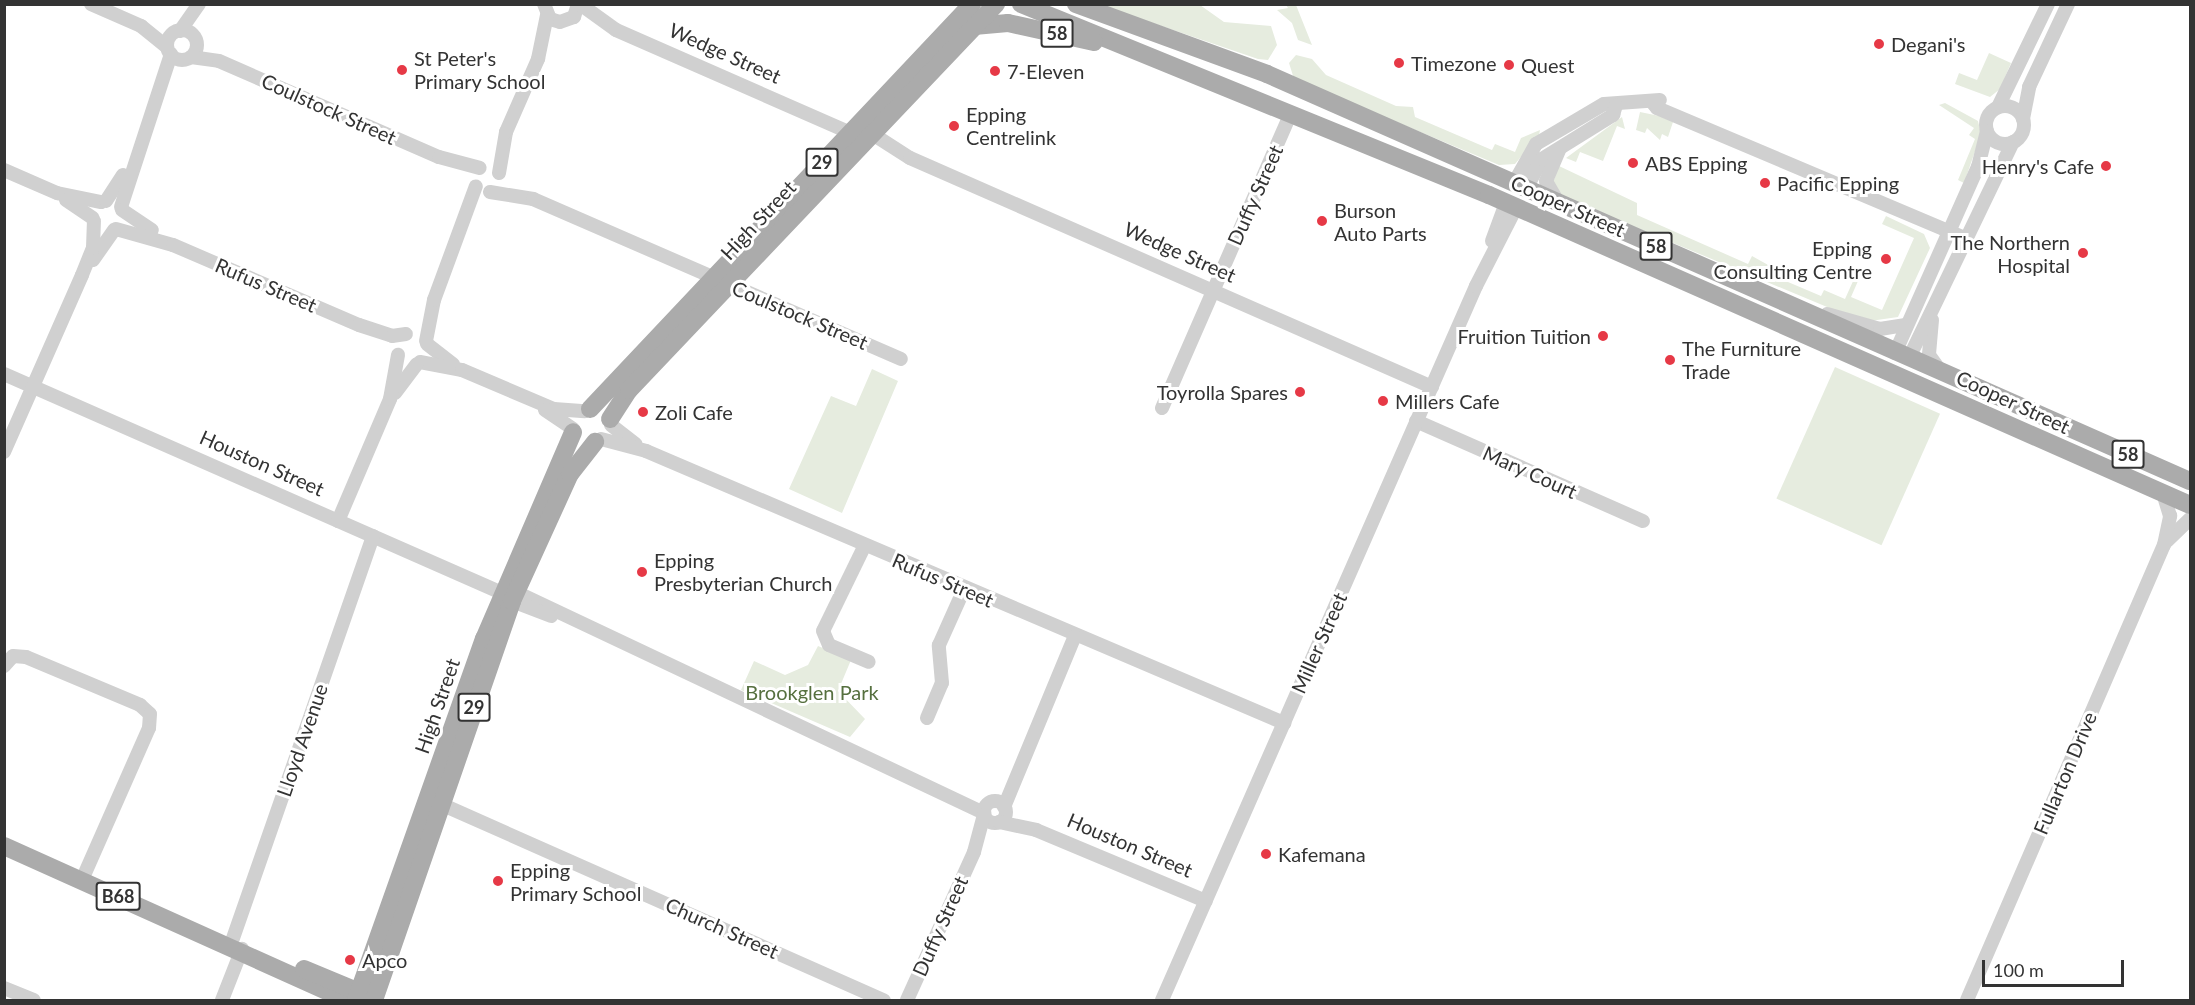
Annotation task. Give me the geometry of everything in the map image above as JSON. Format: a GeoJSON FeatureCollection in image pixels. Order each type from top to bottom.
{"type":"FeatureCollection","features":[{"type":"Feature","properties":{"kind":"main road","name":"High Street"},"geometry":{"type":"LineString","coordinates":[[861,135],[972,4]]}},
{"type":"Feature","properties":{"kind":"main road","name":"High Street"},"geometry":{"type":"LineString","coordinates":[[588,410],[722,281],[861,135],[996,4]]}},
{"type":"Feature","properties":{"kind":"main road","name":"Cooper Street"},"geometry":{"type":"LineString","coordinates":[[1021,4],[1291,113],[1511,206],[2190,505]]}},
{"type":"Feature","properties":{"kind":"main road","name":"Cooper Street"},"geometry":{"type":"LineString","coordinates":[[1076,4],[1267,74],[1941,372],[2190,485]]}},
{"type":"Feature","properties":{"kind":"main road","name":"58"},"geometry":{"type":"LineString","coordinates":[[974,27],[1008,23],[1140,51]]}},
{"type":"Feature","properties":{"kind":"main road"},"geometry":{"type":"LineString","coordinates":[[1267,74],[1266,86],[1291,113]]}},
{"type":"Feature","properties":{"kind":"main road"},"geometry":{"type":"LineString","coordinates":[[1511,206],[1520,186]]}},
{"type":"Feature","properties":{"kind":"main road","name":"High Street"},"geometry":{"type":"LineString","coordinates":[[510,595],[570,474],[604,431],[628,390],[722,281]]}},
{"type":"Feature","properties":{"kind":"main road"},"geometry":{"type":"LineString","coordinates":[[1894,374],[1902,355]]}},
{"type":"Feature","properties":{"kind":"main road"},"geometry":{"type":"LineString","coordinates":[[573,431],[582,441],[604,431],[588,410]]}},
{"type":"Feature","properties":{"kind":"main road","name":"29"},"geometry":{"type":"LineString","coordinates":[[573,431],[588,410]]}},
{"type":"Feature","properties":{"kind":"main road","name":"High Street"},"geometry":{"type":"LineString","coordinates":[[360,999],[573,431]]}},
{"type":"Feature","properties":{"kind":"main road","name":"B68"},"geometry":{"type":"LineString","coordinates":[[4,846],[360,999]]}},
{"type":"Feature","properties":{"kind":"street","name":"Coulstock Street"},"geometry":{"type":"LineString","coordinates":[[91,4],[141,26],[184,50],[219,61],[439,157],[481,167],[499,174],[533,199]]}},
{"type":"Feature","properties":{"kind":"street"},"geometry":{"type":"LineString","coordinates":[[390,399],[418,363],[427,342],[434,300],[482,188],[481,167],[506,132],[538,59],[579,4]]}},
{"type":"Feature","properties":{"kind":"street","name":"Wedge Street"},"geometry":{"type":"LineString","coordinates":[[579,4],[616,30],[861,135],[1432,387]]}},
{"type":"Feature","properties":{"kind":"street"},"geometry":{"type":"LineString","coordinates":[[1902,355],[1906,326],[1978,167],[1987,131],[1988,116],[1998,107],[2048,4]]}},
{"type":"Feature","properties":{"kind":"street"},"geometry":{"type":"LineString","coordinates":[[1902,355],[1934,306],[2013,142],[2022,132],[2029,87],[2068,4]]}},
{"type":"Feature","properties":{"kind":"street"},"geometry":{"type":"LineString","coordinates":[[184,50],[178,32],[199,5]]}},
{"type":"Feature","properties":{"kind":"street"},"geometry":{"type":"LineString","coordinates":[[82,275],[115,229],[131,163],[166,81],[184,50],[199,5]]}},
{"type":"Feature","properties":{"kind":"street"},"geometry":{"type":"LineString","coordinates":[[538,59],[543,9]]}},
{"type":"Feature","properties":{"kind":"street","name":"Wedge Street"},"geometry":{"type":"LineString","coordinates":[[543,9],[567,21],[616,30]]}},
{"type":"Feature","properties":{"kind":"street","name":"Coulstock Street"},"geometry":{"type":"LineString","coordinates":[[141,26],[178,32],[184,50]]}},
{"type":"Feature","properties":{"kind":"street"},"geometry":{"type":"LineString","coordinates":[[1520,186],[1536,144],[1604,104],[1651,101],[1968,239]]}},
{"type":"Feature","properties":{"kind":"street"},"geometry":{"type":"LineString","coordinates":[[1520,186],[1542,159],[1612,115],[1616,105]]}},
{"type":"Feature","properties":{"kind":"street"},"geometry":{"type":"LineString","coordinates":[[1998,107],[2016,109],[2023,119]]}},
{"type":"Feature","properties":{"kind":"street","name":"Duffy Street"},"geometry":{"type":"LineString","coordinates":[[1162,408],[1291,113]]}},
{"type":"Feature","properties":{"kind":"street"},"geometry":{"type":"LineString","coordinates":[[1987,131],[1998,142],[2013,142]]}},
{"type":"Feature","properties":{"kind":"street"},"geometry":{"type":"LineString","coordinates":[[482,188],[499,174],[506,132]]}},
{"type":"Feature","properties":{"kind":"street"},"geometry":{"type":"LineString","coordinates":[[1559,203],[1546,181],[1560,148]]}},
{"type":"Feature","properties":{"kind":"street","name":"Coulstock Street"},"geometry":{"type":"LineString","coordinates":[[439,157],[482,188],[533,199],[901,359]]}},
{"type":"Feature","properties":{"kind":"street"},"geometry":{"type":"LineString","coordinates":[[4,452],[93,248],[93,220],[131,163]]}},
{"type":"Feature","properties":{"kind":"street"},"geometry":{"type":"LineString","coordinates":[[4,170],[57,194],[93,220]]}},
{"type":"Feature","properties":{"kind":"street"},"geometry":{"type":"LineString","coordinates":[[57,194],[104,202]]}},
{"type":"Feature","properties":{"kind":"street","name":"Rufus Street"},"geometry":{"type":"LineString","coordinates":[[104,202],[121,209],[173,245]]}},
{"type":"Feature","properties":{"kind":"street","name":"Miller Street"},"geometry":{"type":"LineString","coordinates":[[1162,1000],[1511,206]]}},
{"type":"Feature","properties":{"kind":"street","name":"Rufus Street"},"geometry":{"type":"LineString","coordinates":[[93,220],[104,231],[115,229],[173,245],[359,325],[392,336],[407,334],[427,342]]}},
{"type":"Feature","properties":{"kind":"street"},"geometry":{"type":"LineString","coordinates":[[1776,299],[1869,327],[1906,326]]}},
{"type":"Feature","properties":{"kind":"street"},"geometry":{"type":"LineString","coordinates":[[338,521],[390,399],[397,353],[407,334],[434,300]]}},
{"type":"Feature","properties":{"kind":"street"},"geometry":{"type":"LineString","coordinates":[[1934,306],[1928,350],[1941,372]]}},
{"type":"Feature","properties":{"kind":"street","name":"Rufus Street"},"geometry":{"type":"LineString","coordinates":[[359,325],[397,353],[418,363]]}},
{"type":"Feature","properties":{"kind":"street"},"geometry":{"type":"LineString","coordinates":[[427,342],[462,370],[531,401],[573,431]]}},
{"type":"Feature","properties":{"kind":"street"},"geometry":{"type":"LineString","coordinates":[[418,363],[462,370]]}},
{"type":"Feature","properties":{"kind":"street","name":"Houston Street"},"geometry":{"type":"LineString","coordinates":[[4,374],[581,626],[951,793],[1206,901]]}},
{"type":"Feature","properties":{"kind":"street"},"geometry":{"type":"LineString","coordinates":[[531,401],[588,410]]}},
{"type":"Feature","properties":{"kind":"street","name":"Mary Court"},"geometry":{"type":"LineString","coordinates":[[1416,421],[1643,521]]}},
{"type":"Feature","properties":{"kind":"street","name":"Rufus Street"},"geometry":{"type":"LineString","coordinates":[[604,431],[864,547],[1075,636],[1286,719]]}},
{"type":"Feature","properties":{"kind":"street","name":"Fullarton Drive"},"geometry":{"type":"LineString","coordinates":[[1967,1000],[2164,545],[2170,516],[2163,493]]}},
{"type":"Feature","properties":{"kind":"street","name":"Fullarton Drive"},"geometry":{"type":"LineString","coordinates":[[2164,545],[2190,519]]}},
{"type":"Feature","properties":{"kind":"street","name":"Lloyd Avenue"},"geometry":{"type":"LineString","coordinates":[[222,1000],[237,947],[373,536]]}},
{"type":"Feature","properties":{"kind":"street"},"geometry":{"type":"LineString","coordinates":[[864,547],[823,630],[830,645],[869,662]]}},
{"type":"Feature","properties":{"kind":"street"},"geometry":{"type":"LineString","coordinates":[[927,718],[942,683],[939,645],[964,589]]}},
{"type":"Feature","properties":{"kind":"street","name":"Duffy Street"},"geometry":{"type":"LineString","coordinates":[[907,1000],[974,852],[1016,772],[1075,636]]}},
{"type":"Feature","properties":{"kind":"street"},"geometry":{"type":"LineString","coordinates":[[9,661],[140,705],[150,714],[149,728],[82,880]]}},
{"type":"Feature","properties":{"kind":"street","name":"Church Street"},"geometry":{"type":"LineString","coordinates":[[435,801],[884,1000]]}},
{"type":"Feature","properties":{"kind":"street"},"geometry":{"type":"LineString","coordinates":[[4,987],[34,1000]]}},
{"type":"Feature","properties":{"kind":"green space"},"geometry":{"type":"Polygon","coordinates":[[[1100,5],[1200,5],[1224,22],[1271,26],[1277,45],[1268,60],[1258,59],[1100,5]]]}},
{"type":"Feature","properties":{"kind":"green space"},"geometry":{"type":"Polygon","coordinates":[[[1286,5],[1296,5],[1312,45],[1298,40],[1292,23],[1277,10],[1288,8],[1286,5]]]}},
{"type":"Feature","properties":{"kind":"green space"},"geometry":{"type":"Polygon","coordinates":[[[1989,53],[2011,63],[2000,89],[1990,97],[1955,84],[1959,73],[1977,80],[1989,53]]]}},
{"type":"Feature","properties":{"kind":"green space"},"geometry":{"type":"Polygon","coordinates":[[[1296,55],[1312,59],[1326,75],[1396,106],[1413,107],[1415,117],[1492,150],[1495,144],[1515,152],[1521,138],[1540,130],[1539,135],[1515,164],[1499,165],[1294,79],[1289,63],[1296,55]]]}},
{"type":"Feature","properties":{"kind":"green space"},"geometry":{"type":"Polygon","coordinates":[[[1945,103],[1978,121],[1981,134],[1964,183],[1958,180],[1975,139],[1969,135],[1974,128],[1939,105],[1945,103]]]}},
{"type":"Feature","properties":{"kind":"green space"},"geometry":{"type":"Polygon","coordinates":[[[1640,112],[1674,119],[1668,137],[1662,134],[1660,140],[1647,128],[1645,133],[1636,130],[1640,112]]]}},
{"type":"Feature","properties":{"kind":"green space"},"geometry":{"type":"Polygon","coordinates":[[[1622,117],[1625,129],[1617,126],[1603,161],[1580,152],[1576,162],[1566,158],[1622,117]]]}},
{"type":"Feature","properties":{"kind":"green space"},"geometry":{"type":"Polygon","coordinates":[[[1559,166],[1637,203],[1637,215],[1748,264],[1752,256],[1770,266],[1767,273],[1821,296],[1824,290],[1845,299],[1854,279],[1858,281],[1851,297],[1882,310],[1914,238],[1882,224],[1886,216],[1924,234],[1930,248],[1898,317],[1863,322],[1558,195],[1553,182],[1559,166]]]}},
{"type":"Feature","properties":{"kind":"green space"},"geometry":{"type":"Polygon","coordinates":[[[1835,367],[1940,414],[1881,545],[1776,499],[1835,367]]]}},
{"type":"Feature","properties":{"kind":"green space"},"geometry":{"type":"Polygon","coordinates":[[[872,369],[898,381],[842,513],[789,489],[831,396],[856,406],[872,369]]]}},
{"type":"Feature","properties":{"kind":"green space","name":"Brookglen Park"},"geometry":{"type":"Polygon","coordinates":[[[818,646],[851,660],[838,691],[865,719],[850,737],[741,690],[754,661],[785,675],[808,665],[818,646]]]}},
{"type":"Feature","properties":{"kind":"place","name":"Degani's"},"geometry":{"type":"Point","coordinates":[1879,44]}},
{"type":"Feature","properties":{"kind":"place","name":"Timezone"},"geometry":{"type":"Point","coordinates":[1399,63]}},
{"type":"Feature","properties":{"kind":"place","name":"Quest"},"geometry":{"type":"Point","coordinates":[1509,65]}},
{"type":"Feature","properties":{"kind":"place","name":"St Peter's Primary School"},"geometry":{"type":"Point","coordinates":[402,70]}},
{"type":"Feature","properties":{"kind":"place","name":"7-Eleven"},"geometry":{"type":"Point","coordinates":[995,71]}},
{"type":"Feature","properties":{"kind":"place","name":"Epping Centrelink"},"geometry":{"type":"Point","coordinates":[954,126]}},
{"type":"Feature","properties":{"kind":"place","name":"ABS Epping"},"geometry":{"type":"Point","coordinates":[1633,163]}},
{"type":"Feature","properties":{"kind":"place","name":"Henry's Cafe"},"geometry":{"type":"Point","coordinates":[2106,166]}},
{"type":"Feature","properties":{"kind":"place","name":"Pacific Epping"},"geometry":{"type":"Point","coordinates":[1765,183]}},
{"type":"Feature","properties":{"kind":"place","name":"Burson Auto Parts"},"geometry":{"type":"Point","coordinates":[1322,221]}},
{"type":"Feature","properties":{"kind":"place","name":"The Northern Hospital"},"geometry":{"type":"Point","coordinates":[2083,253]}},
{"type":"Feature","properties":{"kind":"place","name":"Epping Consulting Centre"},"geometry":{"type":"Point","coordinates":[1886,259]}},
{"type":"Feature","properties":{"kind":"place","name":"Fruition Tuition"},"geometry":{"type":"Point","coordinates":[1603,336]}},
{"type":"Feature","properties":{"kind":"place","name":"The Furniture Trade"},"geometry":{"type":"Point","coordinates":[1670,360]}},
{"type":"Feature","properties":{"kind":"place","name":"Toyrolla Spares"},"geometry":{"type":"Point","coordinates":[1300,392]}},
{"type":"Feature","properties":{"kind":"place","name":"Millers Cafe"},"geometry":{"type":"Point","coordinates":[1383,401]}},
{"type":"Feature","properties":{"kind":"place","name":"Zoli Cafe"},"geometry":{"type":"Point","coordinates":[643,412]}},
{"type":"Feature","properties":{"kind":"place","name":"Epping Presbyterian Church"},"geometry":{"type":"Point","coordinates":[642,572]}},
{"type":"Feature","properties":{"kind":"place","name":"Kafemana"},"geometry":{"type":"Point","coordinates":[1266,854]}},
{"type":"Feature","properties":{"kind":"place","name":"Epping Primary School"},"geometry":{"type":"Point","coordinates":[498,881]}},
{"type":"Feature","properties":{"kind":"place","name":"Apco"},"geometry":{"type":"Point","coordinates":[350,960]}}]}
